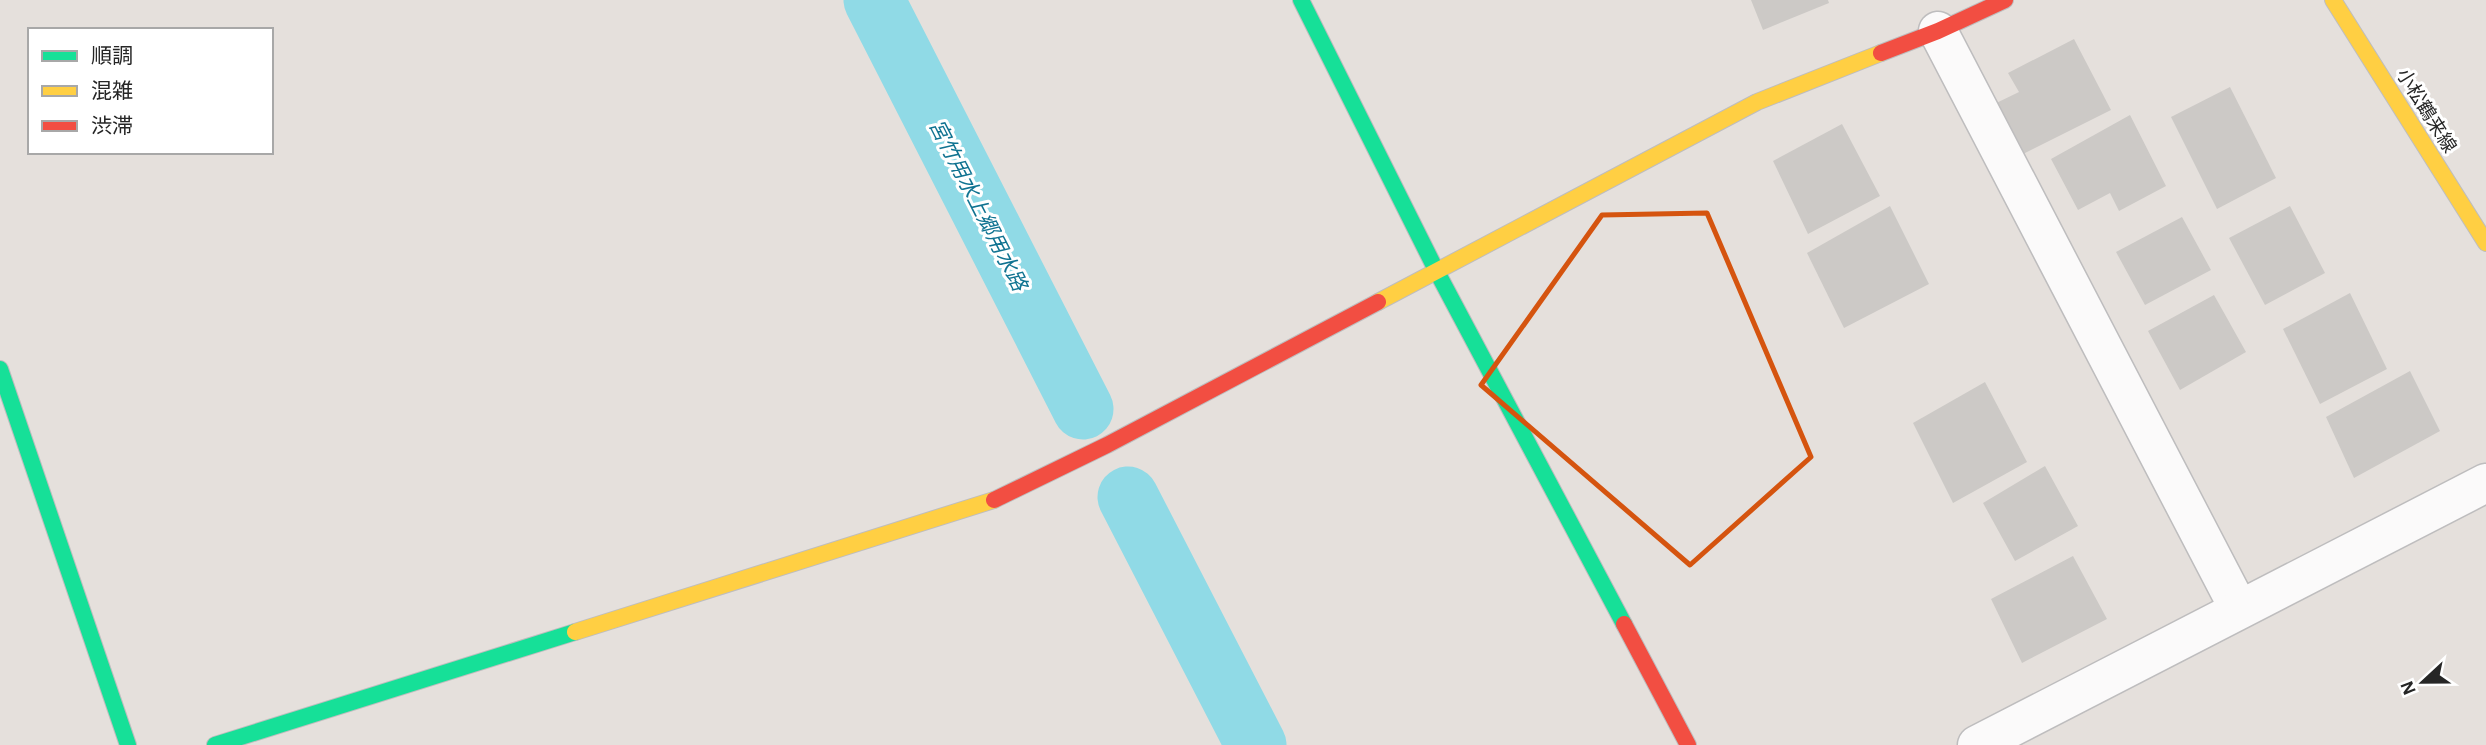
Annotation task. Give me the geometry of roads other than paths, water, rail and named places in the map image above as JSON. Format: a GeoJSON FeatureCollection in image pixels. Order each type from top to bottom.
{"type":"FeatureCollection","features":[{"type":"Feature","properties":{"kind":"street"},"geometry":{"type":"LineString","coordinates":[[1301,0],[1436,270],[1688,745]]}},
{"type":"Feature","properties":{"kind":"street"},"geometry":{"type":"LineString","coordinates":[[215,745],[988,503],[1107,445],[1757,102],[1938,32],[2005,0]]}},
{"type":"Feature","properties":{"kind":"street","name":"小松鶴来線"},"geometry":{"type":"LineString","coordinates":[[2333,0],[2486,243]]}},
{"type":"Feature","properties":{"kind":"street"},"geometry":{"type":"LineString","coordinates":[[1938,32],[2239,608]]}},
{"type":"Feature","properties":{"kind":"street"},"geometry":{"type":"LineString","coordinates":[[0,369],[128,745]]}},
{"type":"Feature","properties":{"kind":"street"},"geometry":{"type":"LineString","coordinates":[[1977,745],[2486,483]]}},
{"type":"Feature","properties":{"kind":"waterway","name":"宮竹用水上郷用水路"},"geometry":{"type":"LineString","coordinates":[[874,0],[1083,409]]}},
{"type":"Feature","properties":{"kind":"waterway","name":"宮竹用水上郷用水路"},"geometry":{"type":"LineString","coordinates":[[1128,497],[1256,745]]}}]}
